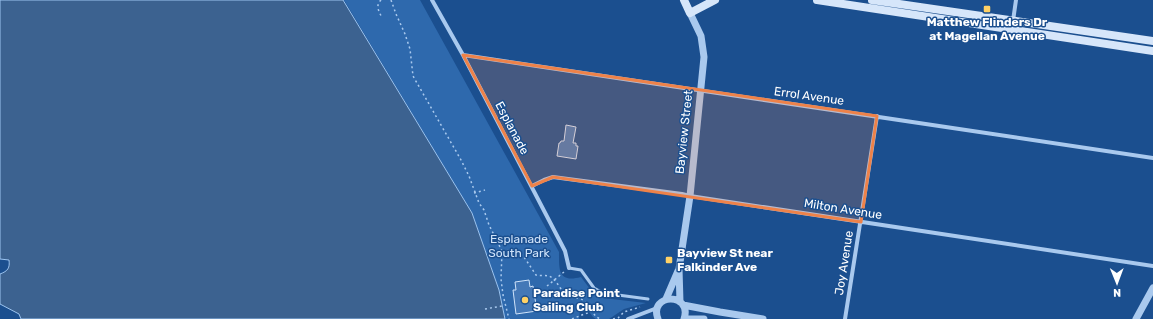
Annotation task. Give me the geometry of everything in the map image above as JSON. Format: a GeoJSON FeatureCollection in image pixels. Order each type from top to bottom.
{"type":"FeatureCollection","features":[{"type":"Feature","properties":{"kind":"main road"},"geometry":{"type":"LineString","coordinates":[[690,12],[715,0]]}},
{"type":"Feature","properties":{"kind":"main road"},"geometry":{"type":"LineString","coordinates":[[817,0],[1153,51]]}},
{"type":"Feature","properties":{"kind":"main road"},"geometry":{"type":"LineString","coordinates":[[872,0],[1153,42]]}},
{"type":"Feature","properties":{"kind":"main road","name":"Bayview Street"},"geometry":{"type":"LineString","coordinates":[[686,1],[690,12]]}},
{"type":"Feature","properties":{"kind":"street","name":"Esplanade"},"geometry":{"type":"LineString","coordinates":[[432,0],[463,55],[532,186],[565,251],[569,268]]}},
{"type":"Feature","properties":{"kind":"street"},"geometry":{"type":"LineString","coordinates":[[1012,30],[1016,0]]}},
{"type":"Feature","properties":{"kind":"street","name":"Bayview Street"},"geometry":{"type":"LineString","coordinates":[[666,299],[678,269],[690,196],[701,90],[703,44],[700,32],[690,12]]}},
{"type":"Feature","properties":{"kind":"street","name":"Errol Avenue"},"geometry":{"type":"LineString","coordinates":[[463,55],[1153,158]]}},
{"type":"Feature","properties":{"kind":"street","name":"Joy Avenue"},"geometry":{"type":"LineString","coordinates":[[845,319],[877,116]]}},
{"type":"Feature","properties":{"kind":"street","name":"Milton Avenue"},"geometry":{"type":"LineString","coordinates":[[532,186],[553,177],[682,194],[1153,266]]}},
{"type":"Feature","properties":{"kind":"street","name":"Bayview Street"},"geometry":{"type":"LineString","coordinates":[[678,269],[682,303],[685,312],[684,319]]}},
{"type":"Feature","properties":{"kind":"street"},"geometry":{"type":"LineString","coordinates":[[1136,319],[1153,288]]}},
{"type":"Feature","properties":{"kind":"street"},"geometry":{"type":"LineString","coordinates":[[658,319],[656,312],[660,303],[666,299],[672,298],[682,303],[731,317],[762,319]]}},
{"type":"Feature","properties":{"kind":"street"},"geometry":{"type":"LineString","coordinates":[[628,319],[657,308]]}},
{"type":"Feature","properties":{"kind":"street"},"geometry":{"type":"LineString","coordinates":[[688,319],[704,319]]}},
{"type":"Feature","properties":{"kind":"lane"},"geometry":{"type":"LineString","coordinates":[[569,268],[581,270],[594,288],[604,293],[648,299]]}},
{"type":"Feature","properties":{"kind":"path"},"geometry":{"type":"LineString","coordinates":[[381,0],[378,10],[382,18]]}},
{"type":"Feature","properties":{"kind":"path"},"geometry":{"type":"LineString","coordinates":[[391,0],[410,50],[413,76],[461,160],[472,182],[474,193],[484,210],[502,251],[501,279],[509,319]]}},
{"type":"Feature","properties":{"kind":"path"},"geometry":{"type":"LineString","coordinates":[[474,193],[485,190]]}},
{"type":"Feature","properties":{"kind":"path"},"geometry":{"type":"LineString","coordinates":[[502,251],[508,249],[515,250],[524,257],[536,275],[547,276],[554,280],[569,296],[584,301],[595,316],[600,319]]}},
{"type":"Feature","properties":{"kind":"path"},"geometry":{"type":"LineString","coordinates":[[547,286],[569,268]]}},
{"type":"Feature","properties":{"kind":"path"},"geometry":{"type":"LineString","coordinates":[[485,309],[502,306]]}},
{"type":"Feature","properties":{"kind":"path"},"geometry":{"type":"LineString","coordinates":[[572,319],[592,311]]}},
{"type":"Feature","properties":{"kind":"highlighted area"},"geometry":{"type":"Polygon","coordinates":[[[463,55],[689,89],[877,116],[861,222],[553,177],[532,186],[463,55]]]}},
{"type":"Feature","properties":{"kind":"green space","name":"Esplanade South Park"},"geometry":{"type":"Polygon","coordinates":[[[344,0],[420,0],[559,252],[561,274],[568,278],[581,277],[593,293],[603,298],[646,303],[624,309],[609,319],[596,319],[581,301],[579,319],[505,319],[499,290],[472,213],[344,0]]]}},
{"type":"Feature","properties":{"kind":"shaded area"},"geometry":{"type":"Polygon","coordinates":[[[0,0],[343,0],[472,213],[499,290],[505,319],[21,319],[19,314],[0,304],[0,274],[8,269],[9,260],[0,259],[0,0]]]}},
{"type":"Feature","properties":{"kind":"building"},"geometry":{"type":"Polygon","coordinates":[[[566,125],[576,127],[573,143],[576,143],[576,146],[578,146],[576,159],[557,156],[559,143],[564,141],[566,125]]]}},
{"type":"Feature","properties":{"kind":"building","name":"Paradise Point Sailing Club"},"geometry":{"type":"Polygon","coordinates":[[[529,280],[530,287],[533,286],[537,311],[516,314],[513,290],[516,290],[515,282],[529,280]]]}},
{"type":"Feature","properties":{"kind":"place","name":"Matthew Flinders Dr at Magellan Avenue"},"geometry":{"type":"Point","coordinates":[987,9]}},
{"type":"Feature","properties":{"kind":"place","name":"Bayview St near Falkinder Ave"},"geometry":{"type":"Point","coordinates":[669,260]}},
{"type":"Feature","properties":{"kind":"place","name":"Paradise Point Sailing Club"},"geometry":{"type":"Point","coordinates":[525,300]}}]}
